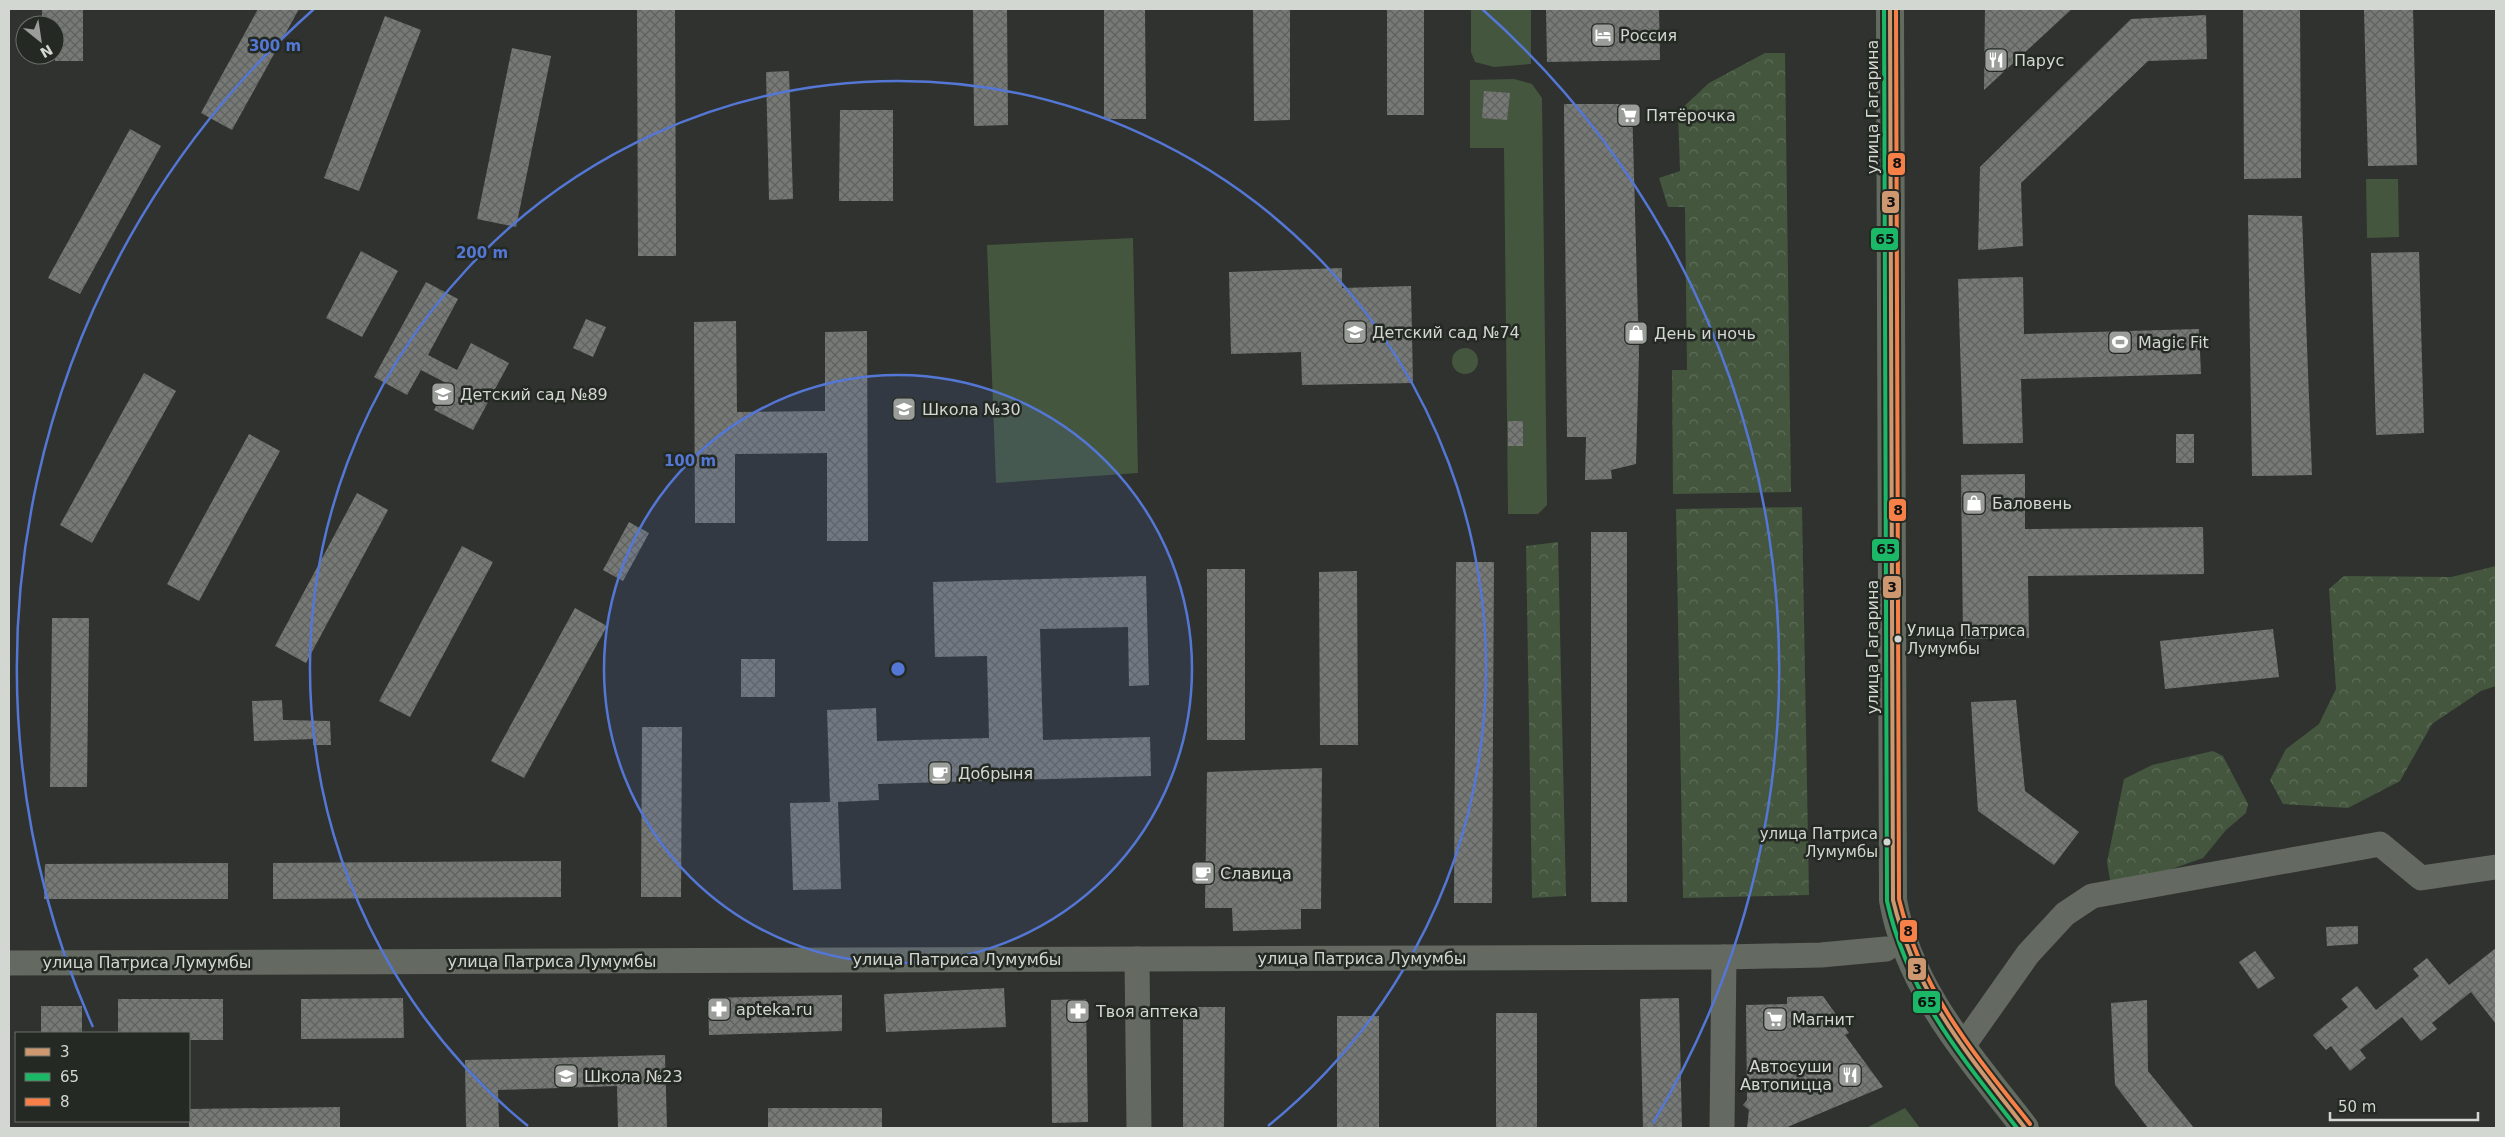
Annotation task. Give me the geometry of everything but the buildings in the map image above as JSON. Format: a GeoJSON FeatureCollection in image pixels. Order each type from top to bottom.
{"type":"FeatureCollection","features":[{"type":"Feature","properties":{"kind":"main road","name":"улица Гагарина"},"geometry":{"type":"LineString","coordinates":[[1881,17],[1892,877],[1896,920],[1895,948],[1915,1008],[2003,1128]]}},
{"type":"Feature","properties":{"kind":"main road","name":"улица Гагарина"},"geometry":{"type":"LineString","coordinates":[[1895,948],[1920,980],[1963,1046],[2025,1128]]}},
{"type":"Feature","properties":{"kind":"street"},"geometry":{"type":"LineString","coordinates":[[1963,1046],[2028,954],[2065,914],[2092,896],[2380,844],[2421,878],[2496,867]]}},
{"type":"Feature","properties":{"kind":"street","name":"улица Патриса Лумумбы"},"geometry":{"type":"LineString","coordinates":[[9,963],[1724,957],[1815,955],[1895,948]]}},
{"type":"Feature","properties":{"kind":"street"},"geometry":{"type":"LineString","coordinates":[[1722,1128],[1724,957]]}},
{"type":"Feature","properties":{"kind":"street"},"geometry":{"type":"LineString","coordinates":[[1137,959],[1139,1128]]}},
{"type":"Feature","properties":{"kind":"green space"},"geometry":{"type":"Polygon","coordinates":[[[1471,9],[1531,9],[1531,64],[1494,67],[1475,62],[1471,52],[1471,9]]]}},
{"type":"Feature","properties":{"kind":"green space"},"geometry":{"type":"Polygon","coordinates":[[[1765,53],[1785,53],[1791,492],[1673,494],[1672,370],[1687,370],[1685,207],[1668,207],[1659,178],[1680,171],[1678,112],[1709,83],[1765,53]]]}},
{"type":"Feature","properties":{"kind":"green space"},"geometry":{"type":"Polygon","coordinates":[[[1514,79],[1532,84],[1542,98],[1547,505],[1538,514],[1508,514],[1504,148],[1470,148],[1470,80],[1514,79]]]}},
{"type":"Feature","properties":{"kind":"green space"},"geometry":{"type":"Polygon","coordinates":[[[2366,179],[2398,179],[2399,237],[2367,238],[2366,179]]]}},
{"type":"Feature","properties":{"kind":"green space"},"geometry":{"type":"Polygon","coordinates":[[[1133,238],[1138,473],[996,483],[987,245],[1133,238]]]}},
{"type":"Feature","properties":{"kind":"green space"},"geometry":{"type":"Polygon","coordinates":[[[1465,348],[1474,352],[1478,361],[1474,370],[1465,374],[1456,370],[1452,361],[1456,352],[1465,348]]]}},
{"type":"Feature","properties":{"kind":"green space"},"geometry":{"type":"Polygon","coordinates":[[[1802,507],[1809,895],[1683,898],[1676,509],[1802,507]]]}},
{"type":"Feature","properties":{"kind":"green space"},"geometry":{"type":"Polygon","coordinates":[[[1558,542],[1566,896],[1532,898],[1526,546],[1558,542]]]}},
{"type":"Feature","properties":{"kind":"green space"},"geometry":{"type":"Polygon","coordinates":[[[2496,566],[2496,686],[2481,691],[2432,724],[2400,781],[2348,808],[2283,804],[2270,780],[2286,749],[2319,724],[2336,689],[2329,589],[2344,576],[2451,577],[2496,566]]]}},
{"type":"Feature","properties":{"kind":"green space"},"geometry":{"type":"Polygon","coordinates":[[[2213,751],[2223,756],[2248,804],[2246,813],[2226,830],[2203,858],[2126,885],[2110,880],[2107,862],[2124,779],[2152,765],[2213,751]]]}},
{"type":"Feature","properties":{"kind":"green space"},"geometry":{"type":"Polygon","coordinates":[[[1905,1108],[1920,1128],[1866,1128],[1905,1108]]]}},
{"type":"Feature","properties":{"kind":"transit line","name":"65"},"geometry":{"type":"LineString","coordinates":[[1884,9],[1887,901],[1896,934],[1922,994],[1956,1049],[2017,1128]]}},
{"type":"Feature","properties":{"kind":"transit line","name":"3"},"geometry":{"type":"LineString","coordinates":[[1890,9],[1893,900],[1915,965],[1930,994],[1964,1048],[2025,1128]]}},
{"type":"Feature","properties":{"kind":"transit line","name":"8"},"geometry":{"type":"LineString","coordinates":[[1896,9],[1899,899],[1909,933],[1921,964],[1935,992],[1969,1046],[2030,1124]]}},
{"type":"Feature","properties":{"kind":"place","name":"Россия"},"geometry":{"type":"Point","coordinates":[1603,35]}},
{"type":"Feature","properties":{"kind":"place","name":"Парус"},"geometry":{"type":"Point","coordinates":[1996,60]}},
{"type":"Feature","properties":{"kind":"place","name":"Пятёрочка"},"geometry":{"type":"Point","coordinates":[1629,115]}},
{"type":"Feature","properties":{"kind":"place","name":"Детский сад №74"},"geometry":{"type":"Point","coordinates":[1355,332]}},
{"type":"Feature","properties":{"kind":"place","name":"День и ночь"},"geometry":{"type":"Point","coordinates":[1636,333]}},
{"type":"Feature","properties":{"kind":"place","name":"Magic Fit"},"geometry":{"type":"Point","coordinates":[2120,342]}},
{"type":"Feature","properties":{"kind":"place","name":"Детский сад №89"},"geometry":{"type":"Point","coordinates":[443,394]}},
{"type":"Feature","properties":{"kind":"place","name":"Школа №30"},"geometry":{"type":"Point","coordinates":[904,409]}},
{"type":"Feature","properties":{"kind":"place","name":"Баловень"},"geometry":{"type":"Point","coordinates":[1974,503]}},
{"type":"Feature","properties":{"kind":"place","name":"Улица Патриса Лумумбы"},"geometry":{"type":"Point","coordinates":[1898,639]}},
{"type":"Feature","properties":{"kind":"place","name":"Добрыня"},"geometry":{"type":"Point","coordinates":[940,773]}},
{"type":"Feature","properties":{"kind":"place","name":"улица Патриса Лумумбы"},"geometry":{"type":"Point","coordinates":[1887,842]}},
{"type":"Feature","properties":{"kind":"place","name":"Славица"},"geometry":{"type":"Point","coordinates":[1203,873]}},
{"type":"Feature","properties":{"kind":"place","name":"apteka.ru"},"geometry":{"type":"Point","coordinates":[719,1009]}},
{"type":"Feature","properties":{"kind":"place","name":"Твоя аптека"},"geometry":{"type":"Point","coordinates":[1078,1011]}},
{"type":"Feature","properties":{"kind":"place","name":"Магнит"},"geometry":{"type":"Point","coordinates":[1775,1019]}},
{"type":"Feature","properties":{"kind":"place","name":"Автосуши Автопицца"},"geometry":{"type":"Point","coordinates":[1850,1075]}},
{"type":"Feature","properties":{"kind":"place","name":"Школа №23"},"geometry":{"type":"Point","coordinates":[566,1076]}}]}
